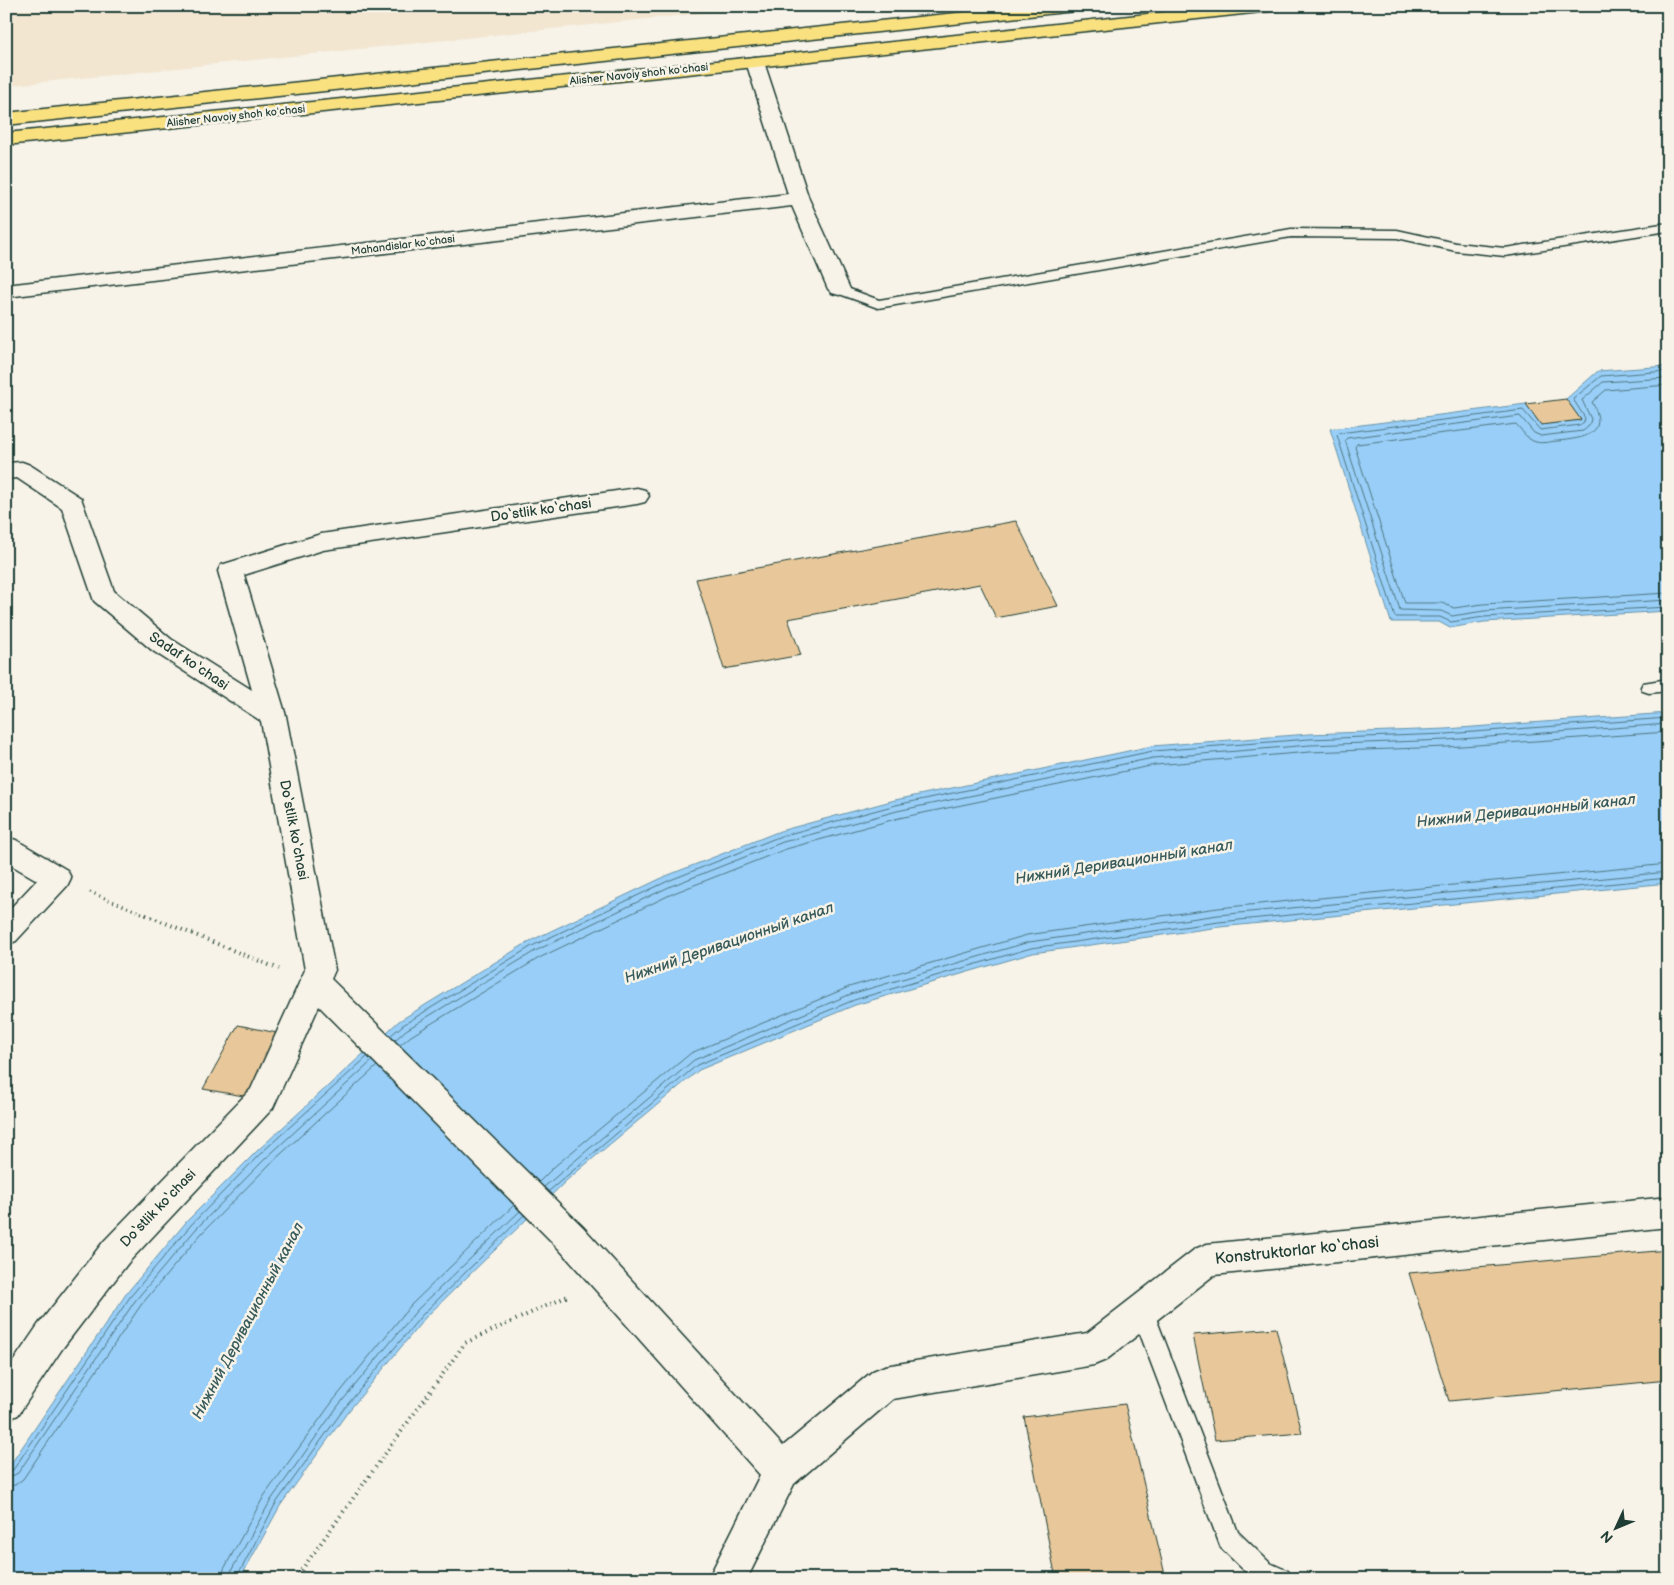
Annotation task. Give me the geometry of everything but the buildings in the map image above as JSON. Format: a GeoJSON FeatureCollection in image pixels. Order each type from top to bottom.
{"type":"FeatureCollection","features":[{"type":"Feature","properties":{"kind":"main road","name":"Alisher Navoiy shoh koʻchasi"},"geometry":{"type":"LineString","coordinates":[[6,119],[1075,6]]}},
{"type":"Feature","properties":{"kind":"main road","name":"Alisher Navoiy shoh koʻchasi"},"geometry":{"type":"LineString","coordinates":[[6,139],[755,62],[1271,6]]}},
{"type":"Feature","properties":{"kind":"street"},"geometry":{"type":"LineString","coordinates":[[755,62],[799,199],[839,289]]}},
{"type":"Feature","properties":{"kind":"street","name":"Mahandislar ko‘chasi"},"geometry":{"type":"LineString","coordinates":[[6,291],[799,199]]}},
{"type":"Feature","properties":{"kind":"street","name":"Sadaf ko‘chasi"},"geometry":{"type":"LineString","coordinates":[[6,471],[22,470],[73,504],[103,595],[162,645],[273,716]]}},
{"type":"Feature","properties":{"kind":"street","name":"Do‘stlik ko‘chasi"},"geometry":{"type":"LineString","coordinates":[[6,1403],[50,1337],[116,1252],[262,1098],[320,970],[273,716],[230,571],[321,542],[637,496]]}},
{"type":"Feature","properties":{"kind":"street"},"geometry":{"type":"LineString","coordinates":[[6,848],[57,878],[6,933]]}},
{"type":"Feature","properties":{"kind":"street"},"geometry":{"type":"LineString","coordinates":[[315,983],[571,1238],[781,1471]]}},
{"type":"Feature","properties":{"kind":"street","name":"Konstruktorlar ko‘chasi"},"geometry":{"type":"LineString","coordinates":[[727,1579],[781,1471],[885,1383],[1094,1348],[1207,1260],[1668,1212]]}},
{"type":"Feature","properties":{"kind":"lane"},"geometry":{"type":"LineString","coordinates":[[839,289],[878,304],[1291,233],[1398,234],[1456,247],[1505,252],[1668,228]]}},
{"type":"Feature","properties":{"kind":"lane"},"geometry":{"type":"LineString","coordinates":[[1649,687],[1668,685]]}},
{"type":"Feature","properties":{"kind":"lane"},"geometry":{"type":"LineString","coordinates":[[1142,1310],[1229,1540],[1262,1570],[1280,1579]]}},
{"type":"Feature","properties":{"kind":"path"},"geometry":{"type":"LineString","coordinates":[[57,878],[315,983]]}},
{"type":"Feature","properties":{"kind":"path"},"geometry":{"type":"LineString","coordinates":[[295,1579],[465,1343],[607,1278]]}},
{"type":"Feature","properties":{"kind":"shaded area"},"geometry":{"type":"Polygon","coordinates":[[[6,6],[772,6],[6,86],[6,6]]]}},
{"type":"Feature","properties":{"kind":"water"},"geometry":{"type":"Polygon","coordinates":[[[1668,366],[1668,611],[1484,622],[1450,628],[1439,622],[1391,622],[1330,429],[1526,404],[1580,420],[1566,399],[1598,371],[1668,366]]]}},
{"type":"Feature","properties":{"kind":"water","name":"Нижний Деривационный канал"},"geometry":{"type":"Polygon","coordinates":[[[1668,713],[1668,883],[1220,927],[1033,953],[855,1005],[699,1070],[567,1180],[425,1318],[347,1413],[280,1506],[240,1579],[6,1579],[6,1471],[126,1294],[187,1221],[257,1151],[399,1021],[530,941],[666,876],[780,831],[895,800],[1152,746],[1309,734],[1446,729],[1668,713]]]}}]}
